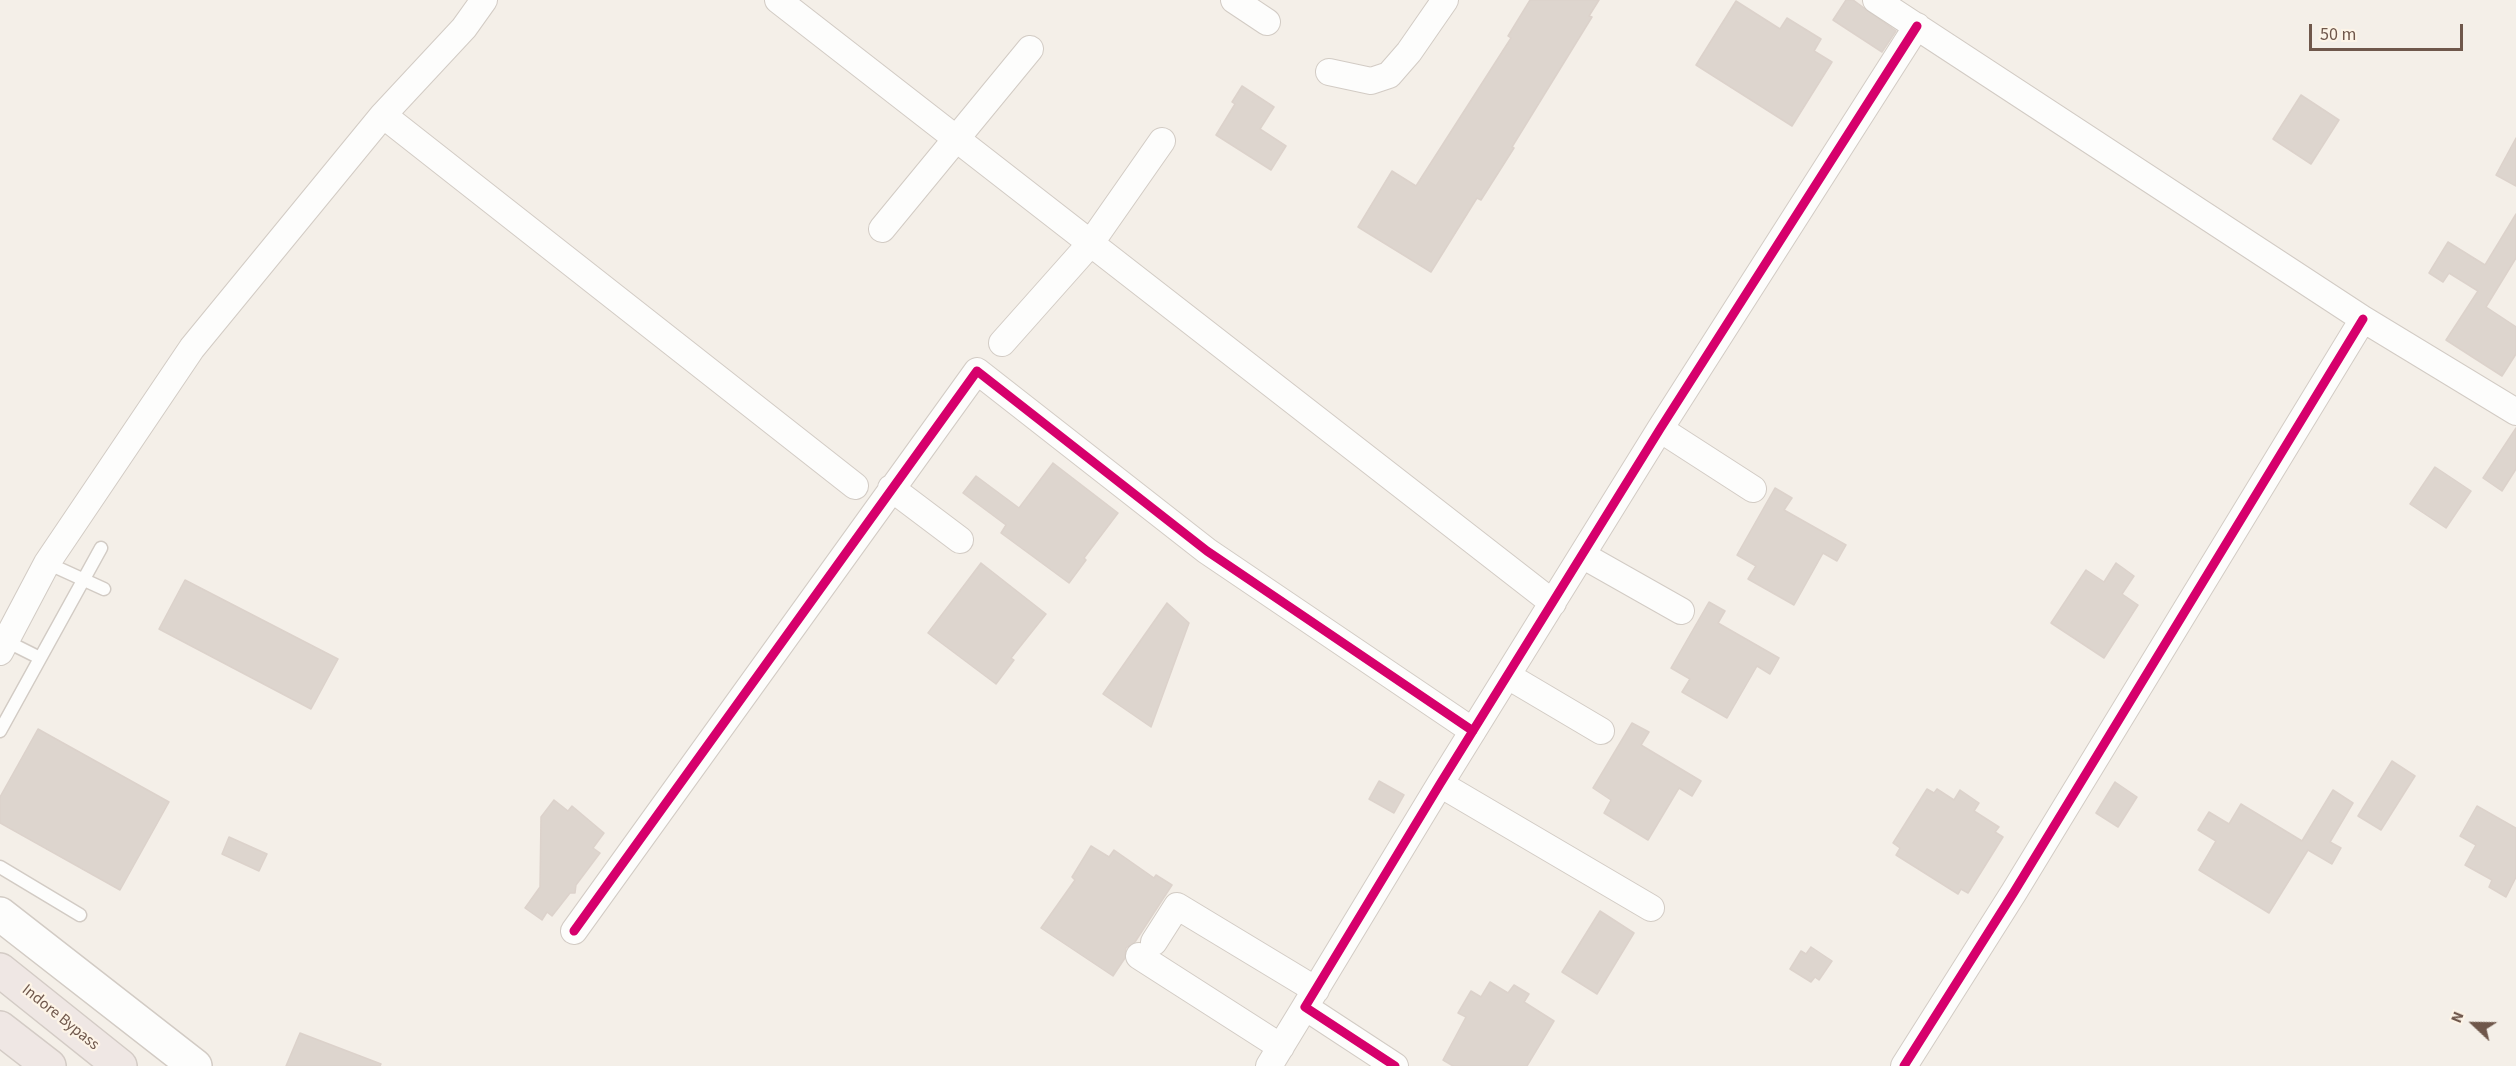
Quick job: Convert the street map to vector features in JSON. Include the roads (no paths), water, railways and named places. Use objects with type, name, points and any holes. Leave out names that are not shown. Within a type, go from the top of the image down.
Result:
[{"type":"highway","name":"Indore Bypass","points":[[0,970],[120,1066]]},
{"type":"highway","points":[[0,1028],[49,1066]]},
{"type":"street","points":[[3,646],[47,563],[192,348],[383,115],[464,28],[484,0]]},
{"type":"street","points":[[778,0],[1553,603]]},
{"type":"street","points":[[1234,0],[1267,22]]},
{"type":"street","points":[[1329,72],[1371,81],[1389,75],[1409,52],[1445,0]]},
{"type":"street","points":[[1876,0],[1907,14],[2363,319],[2516,412]]},
{"type":"street","points":[[1395,1066],[1311,998],[1177,906],[1146,949],[1275,1056],[1311,998],[1440,784],[1660,429],[1907,14]]},
{"type":"street","points":[[882,229],[1029,49]]},
{"type":"street","points":[[383,115],[855,486]]},
{"type":"street","points":[[1002,343],[1090,244],[1162,141]]},
{"type":"street","points":[[1904,1066],[2021,882],[2363,319]]},
{"type":"street","points":[[574,931],[977,370],[1207,550],[1473,731]]},
{"type":"street","points":[[1660,429],[1753,489]]},
{"type":"street","points":[[891,488],[960,540]]},
{"type":"street","points":[[1582,555],[1681,611]]},
{"type":"street","points":[[1509,676],[1601,731]]},
{"type":"street","points":[[1440,784],[1651,908]]},
{"type":"street","points":[[0,914],[195,1066]]},
{"type":"lane","points":[[0,731],[100,548]]},
{"type":"lane","points":[[47,563],[104,589]]},
{"type":"lane","points":[[3,646],[40,658]]},
{"type":"lane","points":[[0,867],[80,915]]}]
